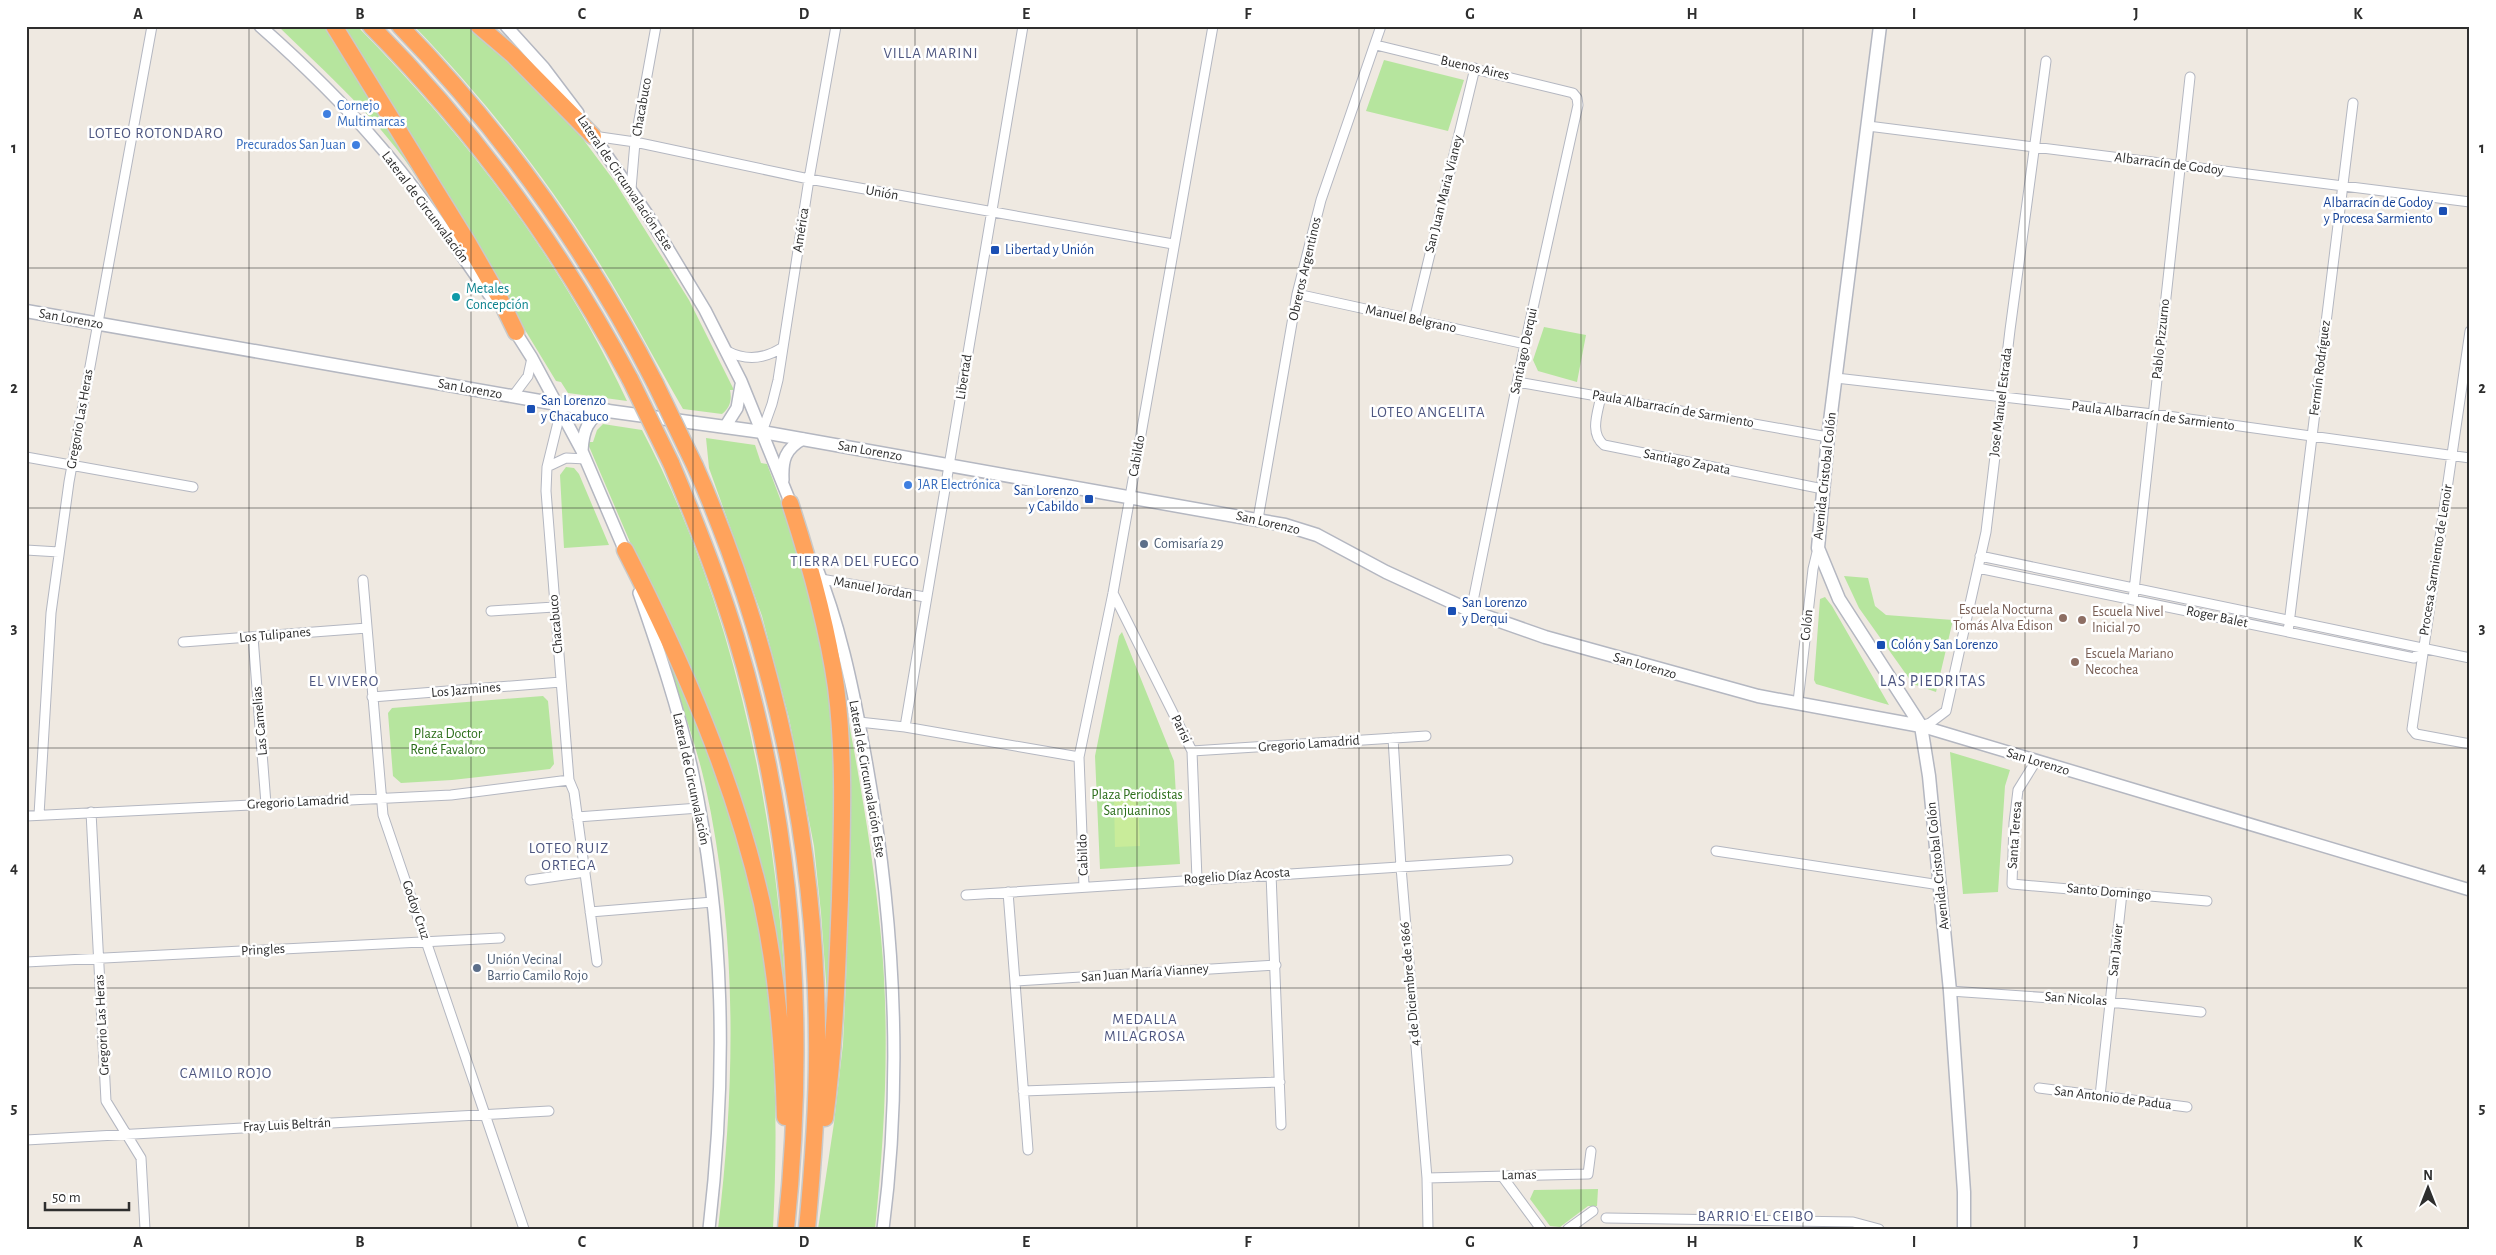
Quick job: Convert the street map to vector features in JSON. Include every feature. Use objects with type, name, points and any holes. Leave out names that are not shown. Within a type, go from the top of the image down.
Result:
[{"type":"highway","points":[[334,26],[468,243],[498,295],[516,332]]},
{"type":"highway","points":[[371,26],[438,97],[507,182],[576,284],[630,379],[671,463],[708,556],[736,637],[764,750],[783,854],[794,958],[796,1115],[785,1229]]},
{"type":"highway","points":[[400,26],[472,106],[538,192],[598,280],[655,382],[695,466],[732,560],[762,657],[788,766],[803,853],[814,944],[817,1036],[814,1151],[807,1229]]},
{"type":"highway","points":[[479,26],[519,61],[593,136]]},
{"type":"highway","points":[[790,503],[812,572],[825,624],[836,685],[842,762],[836,1005],[830,1084],[807,1229]]},
{"type":"highway","points":[[625,550],[658,614],[714,747],[740,824],[762,904],[776,990],[784,1079],[785,1229]]},
{"type":"main road","name":"Avenida Cristobal Colón","points":[[1880,26],[1828,438],[1818,548],[1839,599],[1921,726],[1929,776],[1950,991],[1964,1192],[1964,1229]]},
{"type":"main road","name":"San Lorenzo","points":[[26,311],[513,396],[559,407],[607,410],[762,432],[1258,519],[1317,535],[1386,572],[1471,610],[1545,637],[1679,676],[1758,696],[1921,726]]},
{"type":"street","name":"Gregorio Las Heras","points":[[39,815],[51,613],[59,552],[97,323],[152,26]]},
{"type":"street","name":"Lateral de Circunvalación","points":[[260,26],[319,82],[379,145],[419,196],[516,332],[584,455],[625,550],[672,692],[688,755],[712,902],[719,990],[721,1091],[718,1147],[709,1229]]},
{"type":"street","name":"Lateral de Circunvalación Este","points":[[506,26],[558,84],[631,189],[680,267],[726,351],[740,381],[762,432],[775,469],[783,482],[821,579],[842,647],[859,722],[880,845],[894,1018],[892,1122],[884,1229]]},
{"type":"street","name":"Chacabuco","points":[[631,189],[635,142],[656,26]]},
{"type":"street","name":"América","points":[[762,432],[772,404],[783,347],[809,179],[836,26]]},
{"type":"street","name":"Libertad","points":[[905,728],[950,465],[990,212],[1023,26]]},
{"type":"street","name":"Cabildo","points":[[1084,887],[1079,757],[1113,593],[1173,244],[1213,26]]},
{"type":"street","name":"Obreros Argentinos","points":[[1258,519],[1298,294],[1321,200],[1381,26]]},
{"type":"street","name":"Buenos Aires","points":[[1376,45],[1573,93]]},
{"type":"street","name":"Jose Manuel Estrada","points":[[1921,726],[1930,723],[1946,711],[1986,532],[2046,61]]},
{"type":"street","name":"San Juan Maria Vianey","points":[[1414,320],[1475,68]]},
{"type":"street","name":"Pablo Pizzurno","points":[[2133,600],[2190,77]]},
{"type":"street","name":"Santiago Derqui","points":[[1471,610],[1525,344],[1578,105],[1577,98],[1573,93]]},
{"type":"street","name":"Fermín Rodríguez","points":[[2288,632],[2353,104]]},
{"type":"street","name":"Albarracín de Godoy","points":[[1868,126],[2470,202]]},
{"type":"street","name":"Unión","points":[[593,136],[635,142],[809,179],[1173,244]]},
{"type":"street","name":"Manuel Belgrano","points":[[1298,294],[1525,344]]},
{"type":"street","name":"Procesa Sarmiento de Lenoir","points":[[2470,330],[2412,729],[2416,734],[2470,744]]},
{"type":"street","points":[[726,351],[739,356],[762,357],[783,347]]},
{"type":"street","points":[[513,396],[528,376],[532,358]]},
{"type":"street","name":"Paula Albarracín de Sarmiento","points":[[1836,378],[2153,414],[2470,458]]},
{"type":"street","points":[[725,427],[734,416],[739,403],[740,381]]},
{"type":"street","name":"Paula Albarracín de Sarmiento","points":[[1518,382],[1828,438]]},
{"type":"street","name":"Santiago Zapata","points":[[1601,396],[1595,431],[1597,440],[1604,445],[1823,488]]},
{"type":"street","name":"Chacabuco","points":[[559,407],[547,467],[546,491],[569,780],[574,792],[597,962]]},
{"type":"street","points":[[547,467],[566,458],[584,455],[584,434],[589,422],[596,414],[607,410]]},
{"type":"street","points":[[783,482],[785,455],[792,446],[803,439]]},
{"type":"street","points":[[26,456],[193,487]]},
{"type":"street","name":"Colón","points":[[1798,702],[1813,569],[1818,548]]},
{"type":"street","points":[[26,550],[59,552]]},
{"type":"street","name":"Roger Balet","points":[[1980,556],[2470,658]]},
{"type":"street","name":"Roger Balet","points":[[1978,568],[2414,658],[2423,648]]},
{"type":"street","name":"Manuel Jordan","points":[[821,579],[926,597]]},
{"type":"street","name":"Godoy Cruz","points":[[363,580],[383,815],[524,1229]]},
{"type":"street","name":"Parisi","points":[[1113,593],[1192,751],[1197,879]]},
{"type":"street","points":[[492,610],[554,607]]},
{"type":"street","name":"Los Tulipanes","points":[[183,642],[367,628]]},
{"type":"street","name":"Las Camelias","points":[[253,637],[266,804]]},
{"type":"street","name":"Los Jazmines","points":[[372,697],[561,682]]},
{"type":"street","points":[[859,722],[1079,757]]},
{"type":"street","name":"San Lorenzo","points":[[1921,726],[2036,762],[2470,890]]},
{"type":"street","name":"Gregorio Lamadrid","points":[[1192,751],[1426,736]]},
{"type":"street","name":"4 de Diciembre de 1866","points":[[1392,738],[1427,1178],[1428,1229]]},
{"type":"street","name":"Santa Teresa","points":[[2012,884],[2014,822],[2018,790],[2036,762]]},
{"type":"street","name":"Gregorio Lamadrid","points":[[26,816],[451,794],[569,780]]},
{"type":"street","points":[[577,817],[698,808]]},
{"type":"street","name":"Gregorio Las Heras","points":[[91,812],[106,1101],[141,1158],[145,1229]]},
{"type":"street","points":[[1716,851],[1940,885]]},
{"type":"street","name":"Rogelio Díaz Acosta","points":[[966,895],[1508,860]]},
{"type":"street","points":[[530,880],[585,872]]},
{"type":"street","points":[[1271,874],[1281,1125]]},
{"type":"street","name":"Santo Domingo","points":[[2012,884],[2207,901]]},
{"type":"street","points":[[1008,892],[1028,1150]]},
{"type":"street","name":"San Javier","points":[[2100,1096],[2122,893]]},
{"type":"street","points":[[590,912],[712,902]]},
{"type":"street","name":"Pringles","points":[[26,962],[500,938]]},
{"type":"street","name":"San Juan María Vianney","points":[[1014,981],[1276,965]]},
{"type":"street","name":"San Nicolas","points":[[1950,991],[2110,1002],[2201,1012]]},
{"type":"street","points":[[1023,1091],[1280,1082]]},
{"type":"street","name":"San Antonio de Padua","points":[[2039,1088],[2187,1107]]},
{"type":"street","name":"Fray Luis Beltrán","points":[[26,1140],[549,1111]]},
{"type":"street","name":"Lamas","points":[[1427,1178],[1588,1174],[1591,1151]]},
{"type":"street","points":[[1502,1176],[1541,1229]]},
{"type":"street","points":[[1568,1229],[1593,1212]]},
{"type":"street","points":[[1606,1218],[1853,1222],[1879,1229]]},
{"type":"green space","points":[[278,26],[325,26],[421,177],[418,179],[387,137],[353,99]]},
{"type":"green space","points":[[340,26],[357,26],[436,111],[473,156],[542,250],[573,299],[627,401],[568,393],[561,382],[556,381]]},
{"type":"green space","points":[[414,26],[474,26],[568,119],[615,182],[689,300],[734,390],[730,390],[730,403],[722,414],[683,409],[632,318],[580,232],[536,170],[490,111]]},
{"type":"green space","points":[[1384,60],[1464,80],[1448,131],[1366,111]]},
{"type":"green space","points":[[1544,327],[1586,335],[1577,382],[1538,371],[1533,360]]},
{"type":"green space","points":[[603,424],[642,430],[675,499],[704,571],[728,647],[748,725],[764,804],[776,883],[787,1037],[774,945],[672,640],[588,444],[588,442],[593,442],[597,430]]},
{"type":"green space","points":[[706,438],[755,445],[761,463],[767,464],[796,541],[824,643],[838,777],[828,1009],[814,846],[789,718],[762,616],[709,468]]},
{"type":"green space","points":[[566,467],[574,468],[579,474],[609,545],[564,548],[560,475]]},
{"type":"green space","points":[[1844,576],[1868,578],[1875,606],[1886,615],[1953,620],[1936,692],[1913,684],[1859,608]]},
{"type":"green space","points":[[1825,597],[1889,705],[1816,684],[1814,680],[1820,599]]},
{"type":"green space","points":[[651,606],[716,774],[738,842],[757,920],[770,1008],[773,1052],[776,1140],[773,1229],[718,1229],[724,1174],[730,1062],[728,950],[723,894],[705,784],[693,739]]},
{"type":"green space","name":"Plaza Periodistas Sanjuaninos","points":[[1122,632],[1174,761],[1180,864],[1100,869],[1095,756],[1119,636]]},
{"type":"green space","points":[[840,674],[869,838],[878,904],[884,973],[886,1046],[884,1119],[875,1229],[818,1229],[834,1123],[843,1044],[846,982],[851,774],[848,732]]},
{"type":"green space","name":"Plaza Doctor René Favaloro","points":[[543,696],[548,701],[554,764],[550,769],[452,780],[401,783],[393,776],[388,713],[392,708]]},
{"type":"green space","points":[[1950,752],[2010,770],[2005,786],[1998,892],[1963,894]]},
{"type":"green space","points":[[1114,799],[1138,799],[1140,846],[1115,847]]},
{"type":"green space","points":[[1598,1189],[1597,1206],[1588,1206],[1560,1227],[1550,1226],[1530,1199],[1534,1190]]},
{"type":"place","name":"Cornejo Multimarcas","points":[[327,114]]},
{"type":"place","name":"Precurados San Juan","points":[[356,145]]},
{"type":"place","name":"Albarracín de Godoy y Procesa Sarmiento","points":[[2443,211]]},
{"type":"place","name":"Libertad y Unión","points":[[995,250]]},
{"type":"place","name":"Metales Concepción","points":[[456,297]]},
{"type":"place","name":"San Lorenzo y Chacabuco","points":[[531,409]]},
{"type":"place","name":"JAR Electrónica","points":[[908,485]]},
{"type":"place","name":"San Lorenzo y Cabildo","points":[[1089,499]]},
{"type":"place","name":"Comisaría 29","points":[[1144,544]]},
{"type":"place","name":"San Lorenzo y Derqui","points":[[1452,611]]},
{"type":"place","name":"Escuela Nocturna Tomás Alva Edison","points":[[2063,618]]},
{"type":"place","name":"Escuela Nivel Inicial 70","points":[[2082,620]]},
{"type":"place","name":"Colón y San Lorenzo","points":[[1881,645]]},
{"type":"place","name":"Escuela Mariano Necochea","points":[[2075,662]]},
{"type":"place","name":"Unión Vecinal Barrio Camilo Rojo","points":[[477,968]]},
{"type":"district","name":"VILLA MARINI","points":[[931,53]]},
{"type":"district","name":"LOTEO ROTONDARO","points":[[156,133]]},
{"type":"district","name":"LOTEO ANGELITA","points":[[1428,412]]},
{"type":"district","name":"TIERRA DEL FUEGO","points":[[855,561]]},
{"type":"district","name":"EL VIVERO","points":[[344,681]]},
{"type":"district","name":"LAS PIEDRITAS","points":[[1933,681]]},
{"type":"district","name":"LOTEO RUIZ ORTEGA","points":[[569,856]]},
{"type":"district","name":"MEDALLA MILAGROSA","points":[[1145,1028]]},
{"type":"district","name":"CAMILO ROJO","points":[[226,1073]]},
{"type":"district","name":"BARRIO EL CEIBO","points":[[1756,1216]]}]
